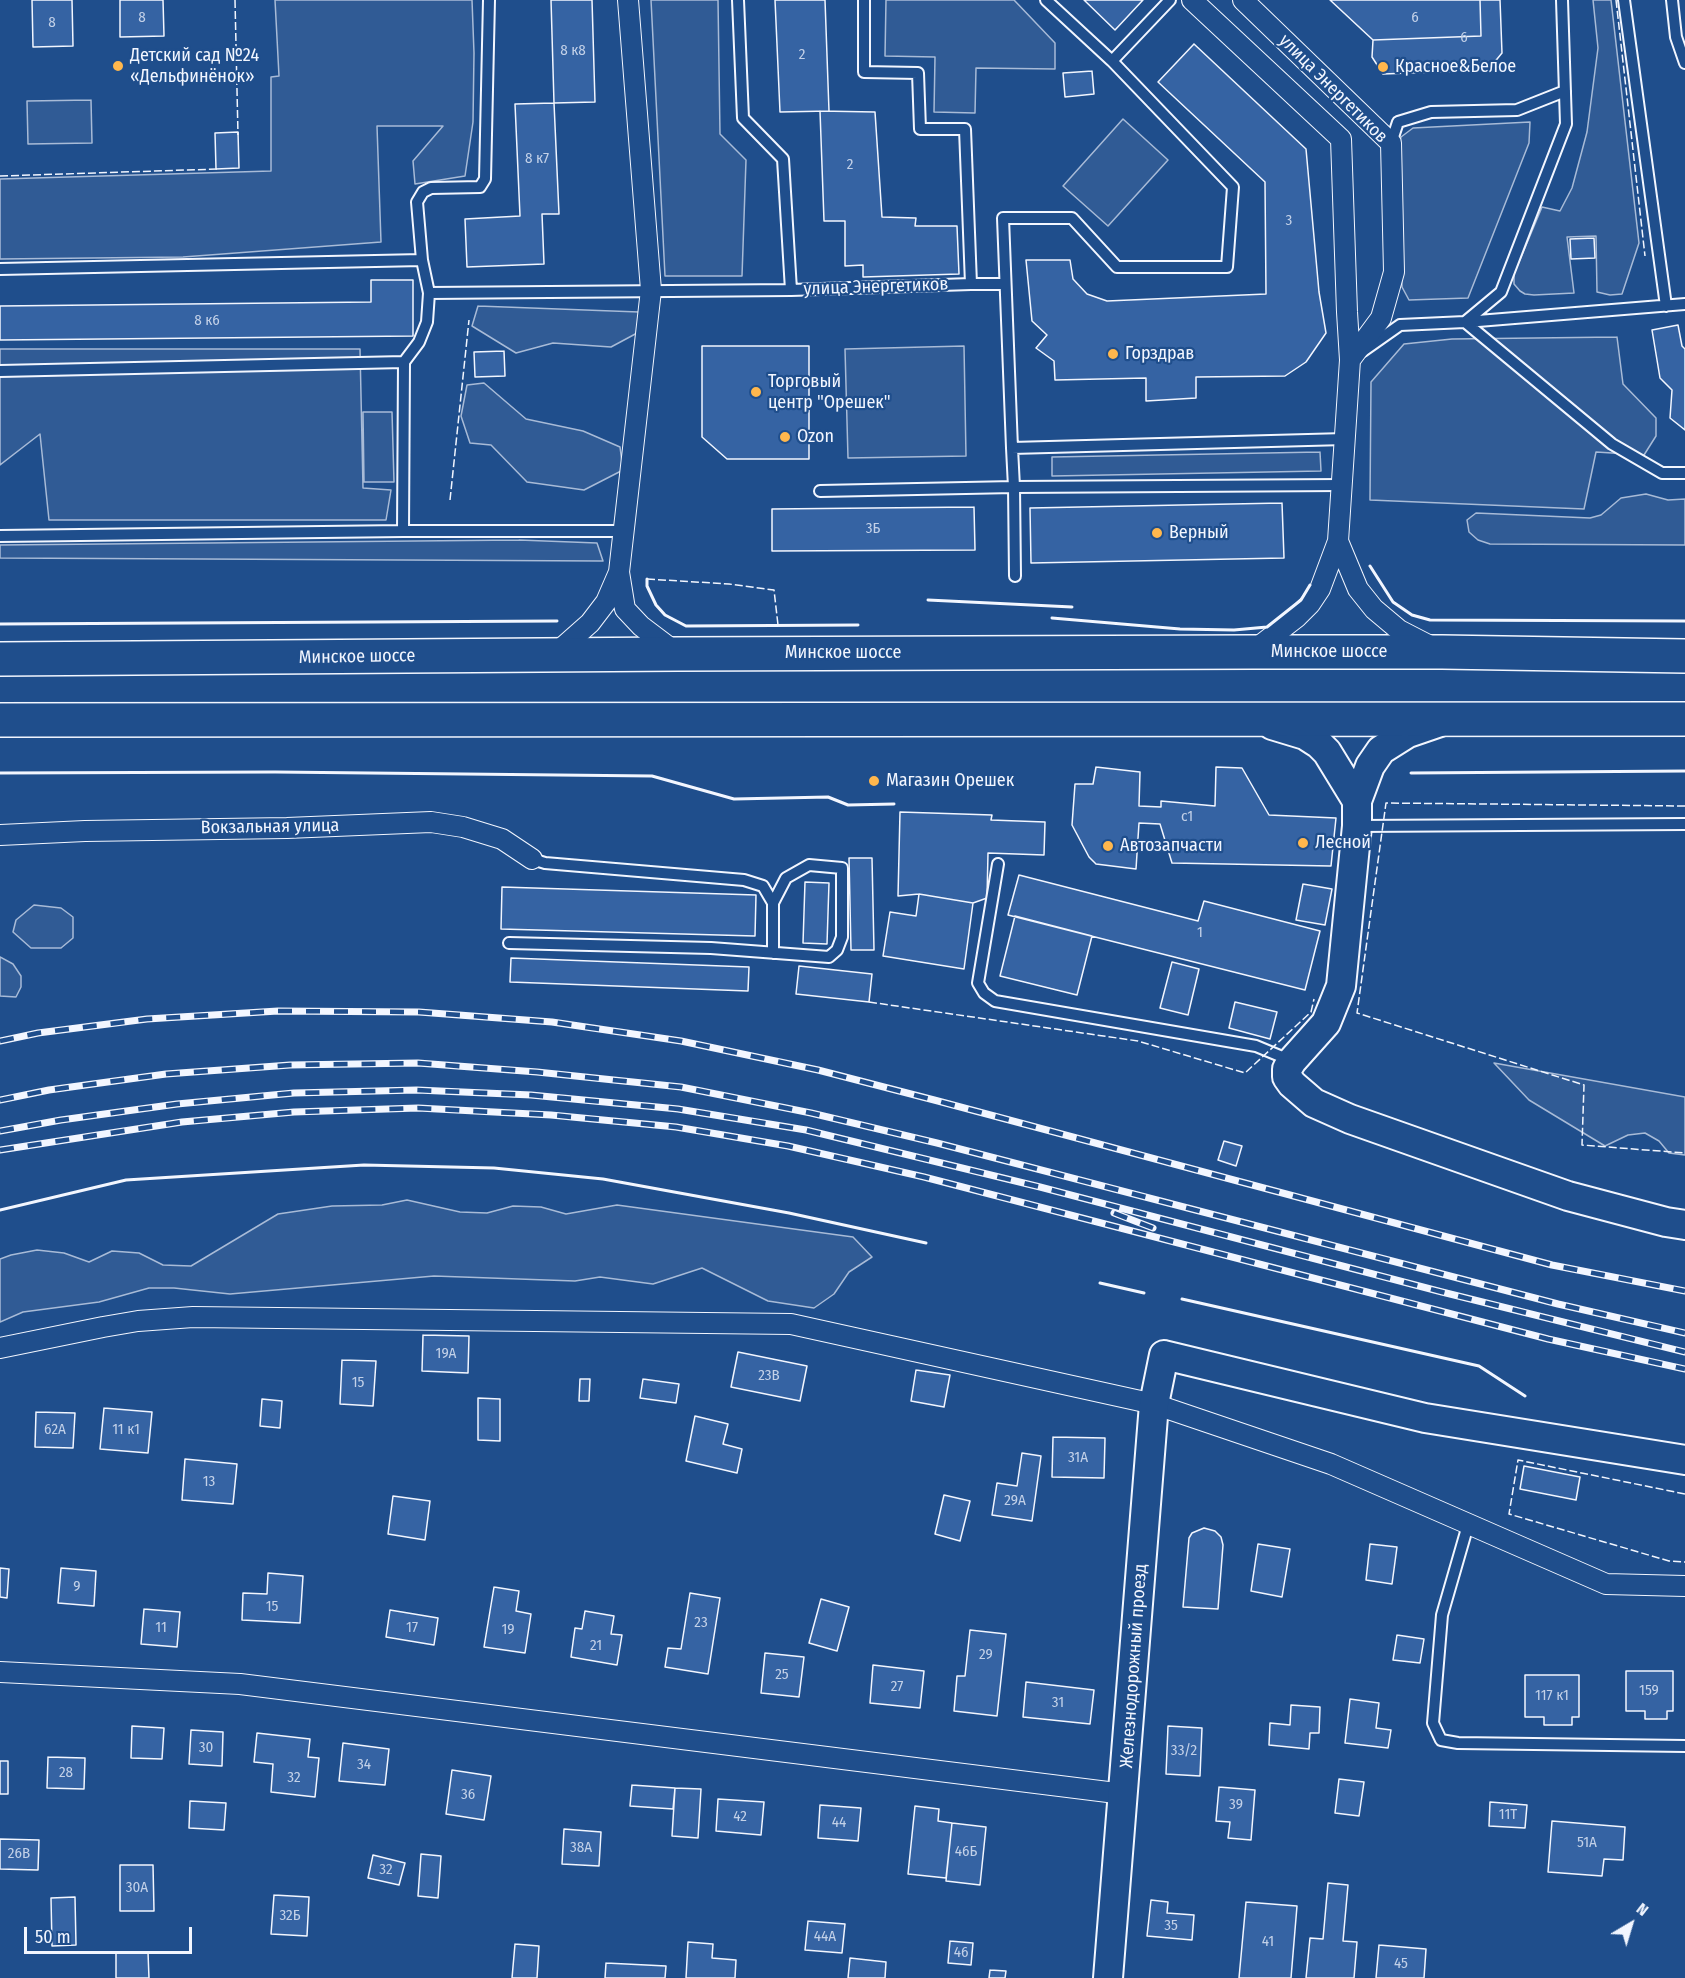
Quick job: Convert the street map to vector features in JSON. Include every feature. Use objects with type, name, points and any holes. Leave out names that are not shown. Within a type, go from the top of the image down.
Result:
[{"type":"highway","name":"Минское шоссе","points":[[0,659],[555,654],[1252,652],[1685,656]]},
{"type":"highway","points":[[0,720],[1685,719]]},
{"type":"street","points":[[628,0],[651,290],[620,572],[625,609],[641,626],[678,654]]},
{"type":"street","points":[[1192,0],[1341,139],[1350,360],[1338,541],[1320,589],[1310,604],[1297,618],[1252,652]]},
{"type":"street","name":"улица Энергетиков","points":[[1243,0],[1390,143],[1394,272],[1381,318],[1350,360]]},
{"type":"street","points":[[1338,541],[1358,589],[1374,609],[1399,630],[1442,652]]},
{"type":"street","points":[[555,654],[590,623],[606,602],[620,572]]},
{"type":"street","points":[[1450,718],[1408,733],[1381,750],[1370,766],[1357,813],[1341,986],[1326,1023],[1292,1061],[1287,1069],[1287,1077],[1314,1103],[1350,1119],[1568,1196],[1685,1225]]},
{"type":"street","points":[[1249,720],[1298,732],[1319,744],[1327,752],[1357,813]]},
{"type":"street","name":"Вокзальная улица","points":[[0,835],[432,822],[463,827],[502,839],[532,859]]},
{"type":"street","points":[[0,1348],[103,1327],[193,1317],[791,1324],[1154,1404],[1331,1464],[1606,1584],[1685,1586]]},
{"type":"street","name":"Железнодорожный проезд","points":[[1108,1978],[1154,1404],[1164,1355],[1425,1418],[1685,1460]]},
{"type":"street","points":[[0,1672],[240,1684],[1124,1794]]},
{"type":"lane","points":[[403,531],[404,362],[419,342],[427,322],[429,293],[422,260],[417,202],[423,192],[431,188],[480,187],[485,179],[489,0]]},
{"type":"lane","points":[[738,0],[743,118],[783,159],[791,290]]},
{"type":"lane","name":"улица Энергетиков","points":[[429,293],[791,290],[971,284],[965,129],[920,129],[918,73],[864,72],[864,0]]},
{"type":"lane","points":[[1015,576],[1014,487],[1003,218],[1072,218],[1117,267],[1227,267],[1233,187],[1112,61],[1046,0]]},
{"type":"lane","points":[[1112,61],[1170,0]]},
{"type":"lane","points":[[1466,322],[1501,292],[1566,124],[1562,0]]},
{"type":"lane","points":[[1624,0],[1665,306]]},
{"type":"lane","points":[[1672,0],[1677,37],[1685,63]]},
{"type":"lane","points":[[1390,143],[1398,122],[1431,112],[1517,110],[1566,91]]},
{"type":"lane","points":[[0,270],[422,260]]},
{"type":"lane","points":[[971,284],[1005,284]]},
{"type":"lane","points":[[1350,360],[1400,325],[1466,322],[1685,304]]},
{"type":"lane","points":[[1466,322],[1612,444],[1662,473],[1685,473]]},
{"type":"lane","points":[[0,371],[404,362]]},
{"type":"lane","points":[[1012,448],[1345,439]]},
{"type":"lane","points":[[820,491],[1342,485]]},
{"type":"lane","points":[[0,536],[624,531]]},
{"type":"lane","points":[[1357,813],[1685,824]]},
{"type":"lane","points":[[532,859],[545,864],[744,880],[763,886],[773,903]]},
{"type":"lane","points":[[998,864],[978,983],[984,993],[995,1001],[1256,1046],[1292,1061]]},
{"type":"lane","points":[[509,943],[711,948],[773,953],[829,957],[837,951],[842,937],[842,868],[809,865],[786,879],[773,903],[773,953]]},
{"type":"lane","points":[[1468,1525],[1442,1615],[1434,1722],[1441,1740],[1458,1743],[1685,1746]]},
{"type":"shaded area","points":[[275,0],[472,0],[473,122],[465,176],[415,184],[413,161],[443,126],[377,126],[381,242],[183,257],[0,259],[0,179],[271,171],[271,77],[279,76]]},
{"type":"shaded area","points":[[651,0],[718,0],[720,134],[746,160],[742,276],[665,276]]},
{"type":"shaded area","points":[[886,0],[1014,0],[1055,43],[1055,69],[976,68],[975,113],[934,112],[935,57],[885,56]]},
{"type":"shaded area","points":[[1593,0],[1611,0],[1639,243],[1622,294],[1610,295],[1597,292],[1596,236],[1567,237],[1574,293],[1525,294],[1514,284],[1514,274],[1542,207],[1560,211],[1572,188],[1587,132],[1598,48]]},
{"type":"shaded area","points":[[91,100],[92,143],[28,144],[27,101]]},
{"type":"shaded area","points":[[1123,119],[1168,160],[1108,226],[1063,186]]},
{"type":"shaded area","points":[[1530,122],[1529,143],[1468,298],[1409,300],[1402,287],[1397,153],[1401,137],[1413,128]]},
{"type":"shaded area","points":[[478,306],[639,312],[639,332],[611,347],[553,343],[516,353],[472,326]]},
{"type":"shaded area","points":[[1617,337],[1623,384],[1656,418],[1656,436],[1644,455],[1596,452],[1584,509],[1370,500],[1371,382],[1404,344],[1452,339]]},
{"type":"shaded area","points":[[964,346],[966,456],[848,458],[845,349]]},
{"type":"shaded area","points":[[0,349],[360,349],[363,488],[391,490],[386,520],[49,520],[40,434],[0,465]]},
{"type":"shaded area","points":[[484,383],[526,419],[583,431],[620,447],[623,470],[584,490],[527,482],[491,445],[470,443],[461,416],[467,385]]},
{"type":"shaded area","points":[[363,412],[392,412],[394,482],[364,482]]},
{"type":"shaded area","points":[[1320,452],[1321,471],[1052,476],[1052,457]]},
{"type":"shaded area","points":[[1646,494],[1668,500],[1685,499],[1685,545],[1490,544],[1478,540],[1469,532],[1467,520],[1476,513],[1590,518],[1601,515],[1621,498]]},
{"type":"shaded area","points":[[519,540],[597,543],[603,561],[0,558],[0,545]]},
{"type":"shaded area","points":[[34,905],[61,908],[73,917],[73,938],[61,948],[31,948],[13,932],[16,920]]},
{"type":"shaded area","points":[[0,957],[13,964],[21,976],[21,987],[16,997],[0,996]]},
{"type":"shaded area","points":[[1494,1063],[1685,1097],[1685,1155],[1669,1153],[1659,1141],[1645,1133],[1628,1135],[1605,1146],[1529,1100]]},
{"type":"shaded area","points":[[407,1200],[460,1212],[487,1213],[513,1206],[541,1207],[566,1214],[617,1205],[853,1237],[872,1257],[849,1272],[834,1294],[814,1308],[768,1301],[702,1268],[653,1284],[600,1277],[575,1281],[434,1276],[230,1294],[174,1288],[149,1288],[99,1302],[23,1312],[0,1322],[0,1259],[11,1255],[37,1250],[64,1253],[89,1262],[112,1251],[139,1253],[163,1265],[191,1266],[278,1214],[332,1206],[382,1205]]},
{"type":"building","points":[[32,0],[72,0],[73,46],[33,47]]},
{"type":"building","points":[[120,0],[163,0],[164,36],[120,37]]},
{"type":"building","points":[[551,0],[592,0],[595,102],[554,103]]},
{"type":"building","points":[[775,0],[825,0],[829,111],[780,112]]},
{"type":"building","points":[[1084,0],[1143,0],[1115,30]]},
{"type":"building","points":[[1330,0],[1480,0],[1481,36],[1373,40]]},
{"type":"building","points":[[1480,0],[1500,0],[1502,53],[1488,70],[1383,74],[1372,57],[1373,40],[1481,36]]},
{"type":"building","points":[[1194,44],[1306,149],[1319,292],[1326,333],[1306,362],[1285,376],[1196,377],[1196,398],[1146,401],[1146,378],[1055,380],[1054,361],[1036,348],[1047,335],[1032,321],[1026,260],[1070,260],[1073,279],[1087,294],[1107,301],[1266,294],[1265,182],[1158,82]]},
{"type":"building","points":[[1092,71],[1094,94],[1065,97],[1063,73]]},
{"type":"building","points":[[554,103],[559,214],[542,214],[544,264],[467,267],[465,219],[520,216],[515,104]]},
{"type":"building","points":[[820,111],[875,112],[882,217],[916,218],[915,226],[957,226],[959,274],[863,277],[863,265],[845,266],[845,221],[824,221]]},
{"type":"building","points":[[238,132],[239,168],[216,169],[215,133]]},
{"type":"building","points":[[1594,238],[1595,258],[1571,259],[1570,239]]},
{"type":"building","points":[[371,280],[413,280],[413,336],[0,340],[0,306],[371,302]]},
{"type":"building","points":[[1678,325],[1682,346],[1685,349],[1685,430],[1670,418],[1672,390],[1660,378],[1652,330]]},
{"type":"building","name":"Торговый центр \"Орешек\"","points":[[702,346],[809,346],[809,459],[727,459],[702,437]]},
{"type":"building","points":[[504,351],[505,376],[475,377],[474,352]]},
{"type":"building","name":"Верный","points":[[1282,503],[1284,558],[1031,563],[1030,508]]},
{"type":"building","points":[[974,507],[975,550],[772,551],[772,509]]},
{"type":"building","points":[[1096,767],[1140,772],[1139,806],[1161,807],[1161,801],[1215,806],[1216,767],[1242,768],[1269,815],[1336,818],[1331,866],[1172,863],[1160,824],[1139,823],[1136,869],[1096,864],[1089,857],[1072,825],[1075,784],[1093,784]]},
{"type":"building","points":[[900,812],[992,815],[991,820],[1045,822],[1044,855],[988,853],[987,898],[973,903],[919,894],[898,896]]},
{"type":"building","points":[[849,858],[872,858],[874,950],[851,950]]},
{"type":"building","points":[[1019,875],[1198,921],[1204,901],[1320,931],[1305,990],[1008,915]]},
{"type":"building","points":[[805,882],[829,883],[827,944],[803,943]]},
{"type":"building","points":[[1303,884],[1332,889],[1325,925],[1296,920]]},
{"type":"building","points":[[502,887],[756,895],[755,936],[501,929]]},
{"type":"building","points":[[919,894],[973,903],[964,969],[883,956],[890,912],[916,916]]},
{"type":"building","points":[[1015,916],[1092,936],[1077,995],[1000,976]]},
{"type":"building","points":[[511,958],[749,967],[748,991],[510,982]]},
{"type":"building","points":[[1172,962],[1199,969],[1188,1015],[1160,1008]]},
{"type":"building","points":[[799,966],[872,974],[869,1002],[796,994]]},
{"type":"building","points":[[1235,1002],[1277,1012],[1270,1039],[1229,1028]]},
{"type":"building","points":[[1224,1141],[1242,1146],[1236,1166],[1218,1160]]},
{"type":"building","points":[[423,1335],[469,1336],[468,1373],[422,1371]]},
{"type":"building","points":[[738,1352],[807,1366],[800,1401],[731,1387]]},
{"type":"building","points":[[342,1360],[376,1361],[373,1406],[340,1404]]},
{"type":"building","points":[[916,1370],[950,1375],[944,1407],[911,1401]]},
{"type":"building","points":[[580,1379],[590,1379],[589,1401],[579,1401]]},
{"type":"building","points":[[643,1379],[679,1384],[676,1403],[640,1398]]},
{"type":"building","points":[[478,1398],[500,1399],[500,1441],[478,1440]]},
{"type":"building","points":[[262,1399],[282,1401],[280,1428],[260,1426]]},
{"type":"building","points":[[104,1408],[152,1412],[148,1453],[100,1449]]},
{"type":"building","points":[[36,1412],[75,1413],[73,1448],[35,1447]]},
{"type":"building","points":[[695,1416],[728,1424],[723,1444],[742,1449],[737,1473],[686,1461]]},
{"type":"building","points":[[1053,1437],[1105,1438],[1104,1478],[1052,1477]]},
{"type":"building","points":[[1022,1453],[1041,1456],[1032,1521],[992,1515],[997,1483],[1017,1486]]},
{"type":"building","points":[[185,1459],[237,1464],[233,1504],[182,1500]]},
{"type":"building","points":[[1524,1466],[1580,1477],[1576,1500],[1520,1489]]},
{"type":"building","points":[[944,1495],[970,1501],[960,1541],[935,1534]]},
{"type":"building","points":[[393,1496],[430,1501],[425,1540],[388,1534]]},
{"type":"building","points":[[1204,1528],[1215,1531],[1221,1537],[1223,1545],[1218,1609],[1183,1607],[1189,1538],[1192,1533]]},
{"type":"building","points":[[1258,1544],[1290,1549],[1282,1597],[1251,1591]]},
{"type":"building","points":[[1370,1544],[1397,1547],[1392,1584],[1366,1580]]},
{"type":"building","points":[[0,1568],[9,1569],[7,1598],[0,1597]]},
{"type":"building","points":[[61,1568],[96,1571],[94,1606],[58,1603]]},
{"type":"building","points":[[268,1573],[303,1576],[300,1623],[242,1620],[243,1593],[267,1594]]},
{"type":"building","points":[[494,1587],[519,1591],[516,1611],[531,1614],[525,1653],[484,1647]]},
{"type":"building","points":[[690,1593],[720,1598],[708,1674],[665,1667],[668,1648],[681,1649]]},
{"type":"building","points":[[821,1599],[849,1607],[837,1651],[809,1643]]},
{"type":"building","points":[[144,1609],[180,1612],[177,1647],[141,1644]]},
{"type":"building","points":[[390,1610],[438,1618],[434,1645],[386,1637]]},
{"type":"building","points":[[585,1611],[614,1616],[611,1634],[622,1635],[617,1665],[571,1657],[575,1628],[582,1629]]},
{"type":"building","points":[[970,1630],[1006,1634],[997,1716],[954,1711],[957,1676],[965,1676]]},
{"type":"building","points":[[1397,1635],[1424,1639],[1420,1663],[1393,1660]]},
{"type":"building","points":[[765,1653],[804,1657],[799,1697],[761,1693]]},
{"type":"building","points":[[873,1665],[924,1671],[920,1708],[870,1703]]},
{"type":"building","points":[[1626,1671],[1673,1671],[1673,1711],[1667,1711],[1667,1719],[1645,1719],[1645,1711],[1626,1711]]},
{"type":"building","points":[[1525,1675],[1579,1675],[1579,1717],[1572,1717],[1572,1725],[1544,1725],[1544,1717],[1525,1717]]},
{"type":"building","points":[[1026,1682],[1094,1690],[1090,1724],[1023,1717]]},
{"type":"building","points":[[1350,1699],[1379,1703],[1376,1728],[1391,1730],[1388,1748],[1345,1743]]},
{"type":"building","points":[[1291,1705],[1320,1707],[1319,1733],[1310,1733],[1309,1749],[1269,1745],[1270,1723],[1290,1725]]},
{"type":"building","points":[[132,1726],[164,1728],[162,1759],[131,1758]]},
{"type":"building","points":[[1168,1726],[1202,1728],[1200,1776],[1166,1774]]},
{"type":"building","points":[[191,1730],[223,1732],[222,1766],[189,1764]]},
{"type":"building","points":[[257,1733],[310,1739],[308,1757],[319,1758],[315,1797],[271,1792],[273,1764],[254,1762]]},
{"type":"building","points":[[343,1743],[389,1749],[385,1785],[339,1781]]},
{"type":"building","points":[[48,1757],[85,1758],[84,1789],[47,1788]]},
{"type":"building","points":[[0,1761],[8,1761],[8,1794],[0,1794]]},
{"type":"building","points":[[452,1770],[491,1776],[484,1820],[446,1814]]},
{"type":"building","points":[[1339,1779],[1364,1782],[1359,1816],[1335,1813]]},
{"type":"building","points":[[632,1785],[675,1788],[673,1809],[630,1806]]},
{"type":"building","points":[[1219,1787],[1255,1790],[1251,1840],[1228,1838],[1230,1822],[1216,1821]]},
{"type":"building","points":[[675,1788],[701,1789],[698,1838],[672,1836]]},
{"type":"building","points":[[718,1799],[764,1802],[761,1835],[716,1831]]},
{"type":"building","points":[[190,1801],[226,1803],[224,1830],[189,1828]]},
{"type":"building","points":[[1490,1802],[1527,1805],[1525,1828],[1489,1826]]},
{"type":"building","points":[[820,1805],[861,1808],[858,1841],[818,1838]]},
{"type":"building","points":[[915,1806],[939,1809],[938,1821],[952,1823],[946,1878],[908,1874]]},
{"type":"building","points":[[1552,1821],[1625,1827],[1623,1860],[1604,1859],[1602,1876],[1548,1872]]},
{"type":"building","points":[[952,1823],[986,1827],[980,1885],[946,1881]]},
{"type":"building","points":[[564,1829],[601,1832],[599,1866],[562,1864]]},
{"type":"building","points":[[0,1839],[39,1840],[38,1870],[0,1869]]},
{"type":"building","points":[[421,1854],[441,1856],[438,1898],[418,1896]]},
{"type":"building","points":[[373,1855],[405,1863],[399,1885],[368,1878]]},
{"type":"building","points":[[120,1865],[153,1865],[154,1911],[120,1911]]},
{"type":"building","points":[[1328,1883],[1348,1885],[1343,1941],[1357,1942],[1354,1978],[1306,1978],[1310,1938],[1323,1939]]},
{"type":"building","points":[[274,1895],[309,1897],[307,1936],[271,1934]]},
{"type":"building","points":[[75,1897],[76,1945],[52,1946],[51,1898]]},
{"type":"building","points":[[1151,1900],[1168,1902],[1167,1913],[1194,1915],[1192,1940],[1147,1936]]},
{"type":"building","points":[[1246,1902],[1297,1906],[1291,1978],[1239,1978]]},
{"type":"building","points":[[808,1921],[845,1924],[842,1953],[805,1950]]},
{"type":"building","points":[[950,1941],[973,1943],[971,1965],[948,1963]]},
{"type":"building","points":[[688,1942],[713,1944],[712,1958],[736,1960],[735,1978],[686,1978]]},
{"type":"building","points":[[515,1944],[539,1946],[537,1978],[512,1978]]},
{"type":"building","points":[[1379,1945],[1426,1949],[1424,1978],[1376,1978]]},
{"type":"building","points":[[116,1952],[148,1952],[149,1978],[116,1978]]},
{"type":"building","points":[[850,1958],[886,1962],[885,1978],[848,1978]]},
{"type":"building","points":[[606,1963],[666,1966],[665,1978],[605,1978]]},
{"type":"building","points":[[990,1970],[1006,1971],[1005,1978],[989,1978]]},
{"type":"railway","points":[[0,1041],[38,1033],[147,1019],[278,1011],[419,1012],[552,1022],[681,1041],[818,1070],[1552,1265],[1685,1291]]},
{"type":"railway","points":[[0,1100],[49,1090],[166,1074],[290,1065],[418,1063],[537,1072],[681,1087],[811,1113],[937,1143],[1558,1304],[1685,1333]]},
{"type":"railway","points":[[0,1131],[177,1104],[294,1093],[417,1090],[531,1095],[678,1109],[806,1130],[1040,1187],[1442,1292],[1685,1352]]},
{"type":"railway","points":[[0,1150],[182,1122],[294,1112],[418,1108],[551,1115],[676,1127],[788,1146],[924,1177],[1548,1339],[1685,1369]]},
{"type":"railway","points":[[1114,1213],[1153,1228]]},
{"type":"fence","points":[[235,0],[238,135]]},
{"type":"fence","points":[[1616,0],[1645,256]]},
{"type":"fence","points":[[0,176],[218,169]]},
{"type":"fence","points":[[450,500],[469,320]]},
{"type":"fence","points":[[647,579],[729,584],[774,590],[778,625]]},
{"type":"fence","points":[[1685,806],[1386,803],[1357,1013],[1584,1085],[1582,1145],[1685,1153]]},
{"type":"fence","points":[[869,1002],[1138,1041],[1245,1073],[1311,1012],[1314,999]]},
{"type":"fence","points":[[1685,1494],[1518,1460],[1509,1514],[1669,1561],[1685,1562]]},
{"type":"wall","points":[[1370,566],[1393,602],[1412,615],[1430,620],[1685,621]]},
{"type":"wall","points":[[647,579],[647,586],[656,605],[665,615],[686,626],[858,625]]},
{"type":"wall","points":[[1052,618],[1180,629],[1234,630],[1267,627],[1301,600],[1310,585]]},
{"type":"wall","points":[[928,600],[1072,607]]},
{"type":"wall","points":[[0,624],[557,621]]},
{"type":"wall","points":[[1411,773],[1685,771]]},
{"type":"wall","points":[[0,773],[275,772],[652,776],[734,799],[828,797],[848,805],[894,804]]},
{"type":"wall","points":[[0,1210],[126,1180],[364,1165],[494,1168],[603,1179],[789,1213],[926,1243]]},
{"type":"wall","points":[[1100,1283],[1144,1293]]},
{"type":"wall","points":[[1182,1299],[1479,1366],[1525,1396]]},
{"type":"place","name":"Детский сад №24 «Дельфинёнок»","points":[[118,66]]},
{"type":"place","name":"Красное&Белое","points":[[1383,67]]},
{"type":"place","name":"Горздрав","points":[[1113,354]]},
{"type":"place","name":"Торговый центр \"Орешек\"","points":[[756,392]]},
{"type":"place","name":"Ozon","points":[[785,437]]},
{"type":"place","name":"Верный","points":[[1157,533]]},
{"type":"place","name":"Магазин Орешек","points":[[874,781]]},
{"type":"place","name":"Лесной","points":[[1303,843]]},
{"type":"place","name":"Автозапчасти","points":[[1108,846]]}]
